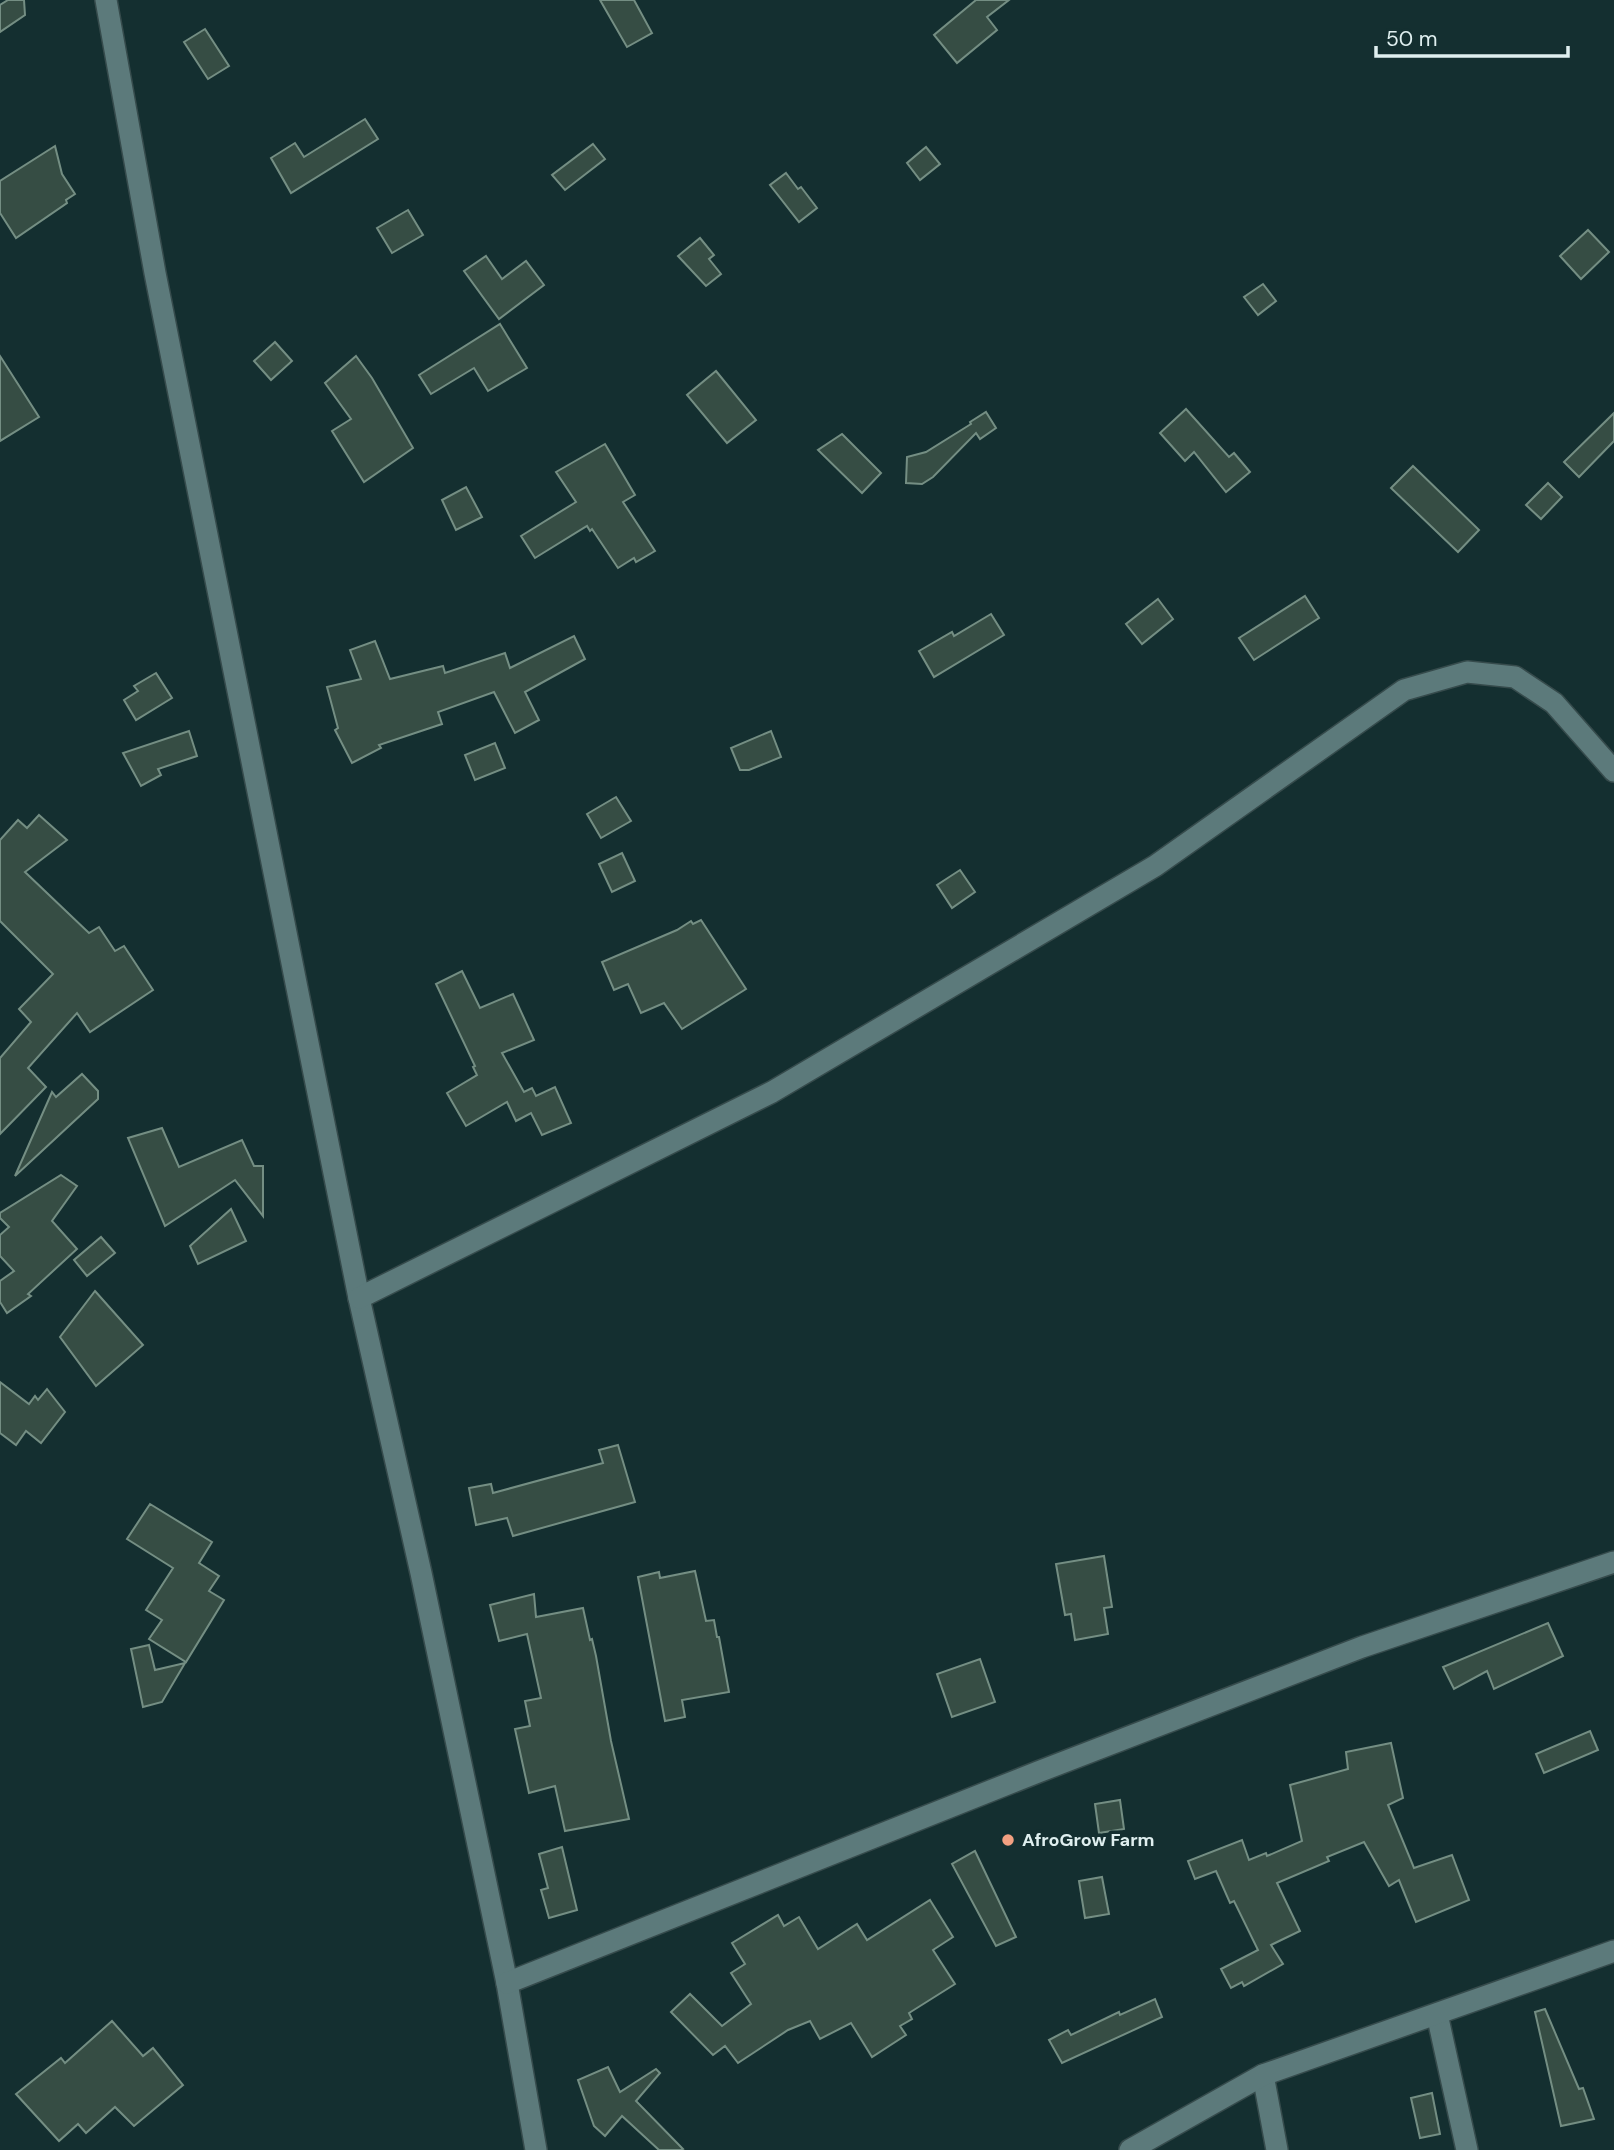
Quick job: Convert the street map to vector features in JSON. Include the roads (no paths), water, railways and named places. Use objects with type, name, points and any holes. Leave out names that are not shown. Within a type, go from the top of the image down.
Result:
[{"type":"street","points":[[106,0],[155,273],[359,1298],[421,1573],[507,1983],[536,2150]]},
{"type":"street","points":[[359,1298],[772,1092],[1155,866],[1404,690],[1467,671],[1514,677],[1554,703],[1614,771]]},
{"type":"street","points":[[507,1983],[1025,1777],[1363,1647],[1614,1562]]},
{"type":"street","points":[[1130,2150],[1263,2074],[1614,1951]]},
{"type":"street","points":[[1437,2014],[1467,2150]]},
{"type":"street","points":[[1263,2074],[1277,2150]]},
{"type":"place","name":"AfroGrow Farm","points":[[1008,1840]]}]
